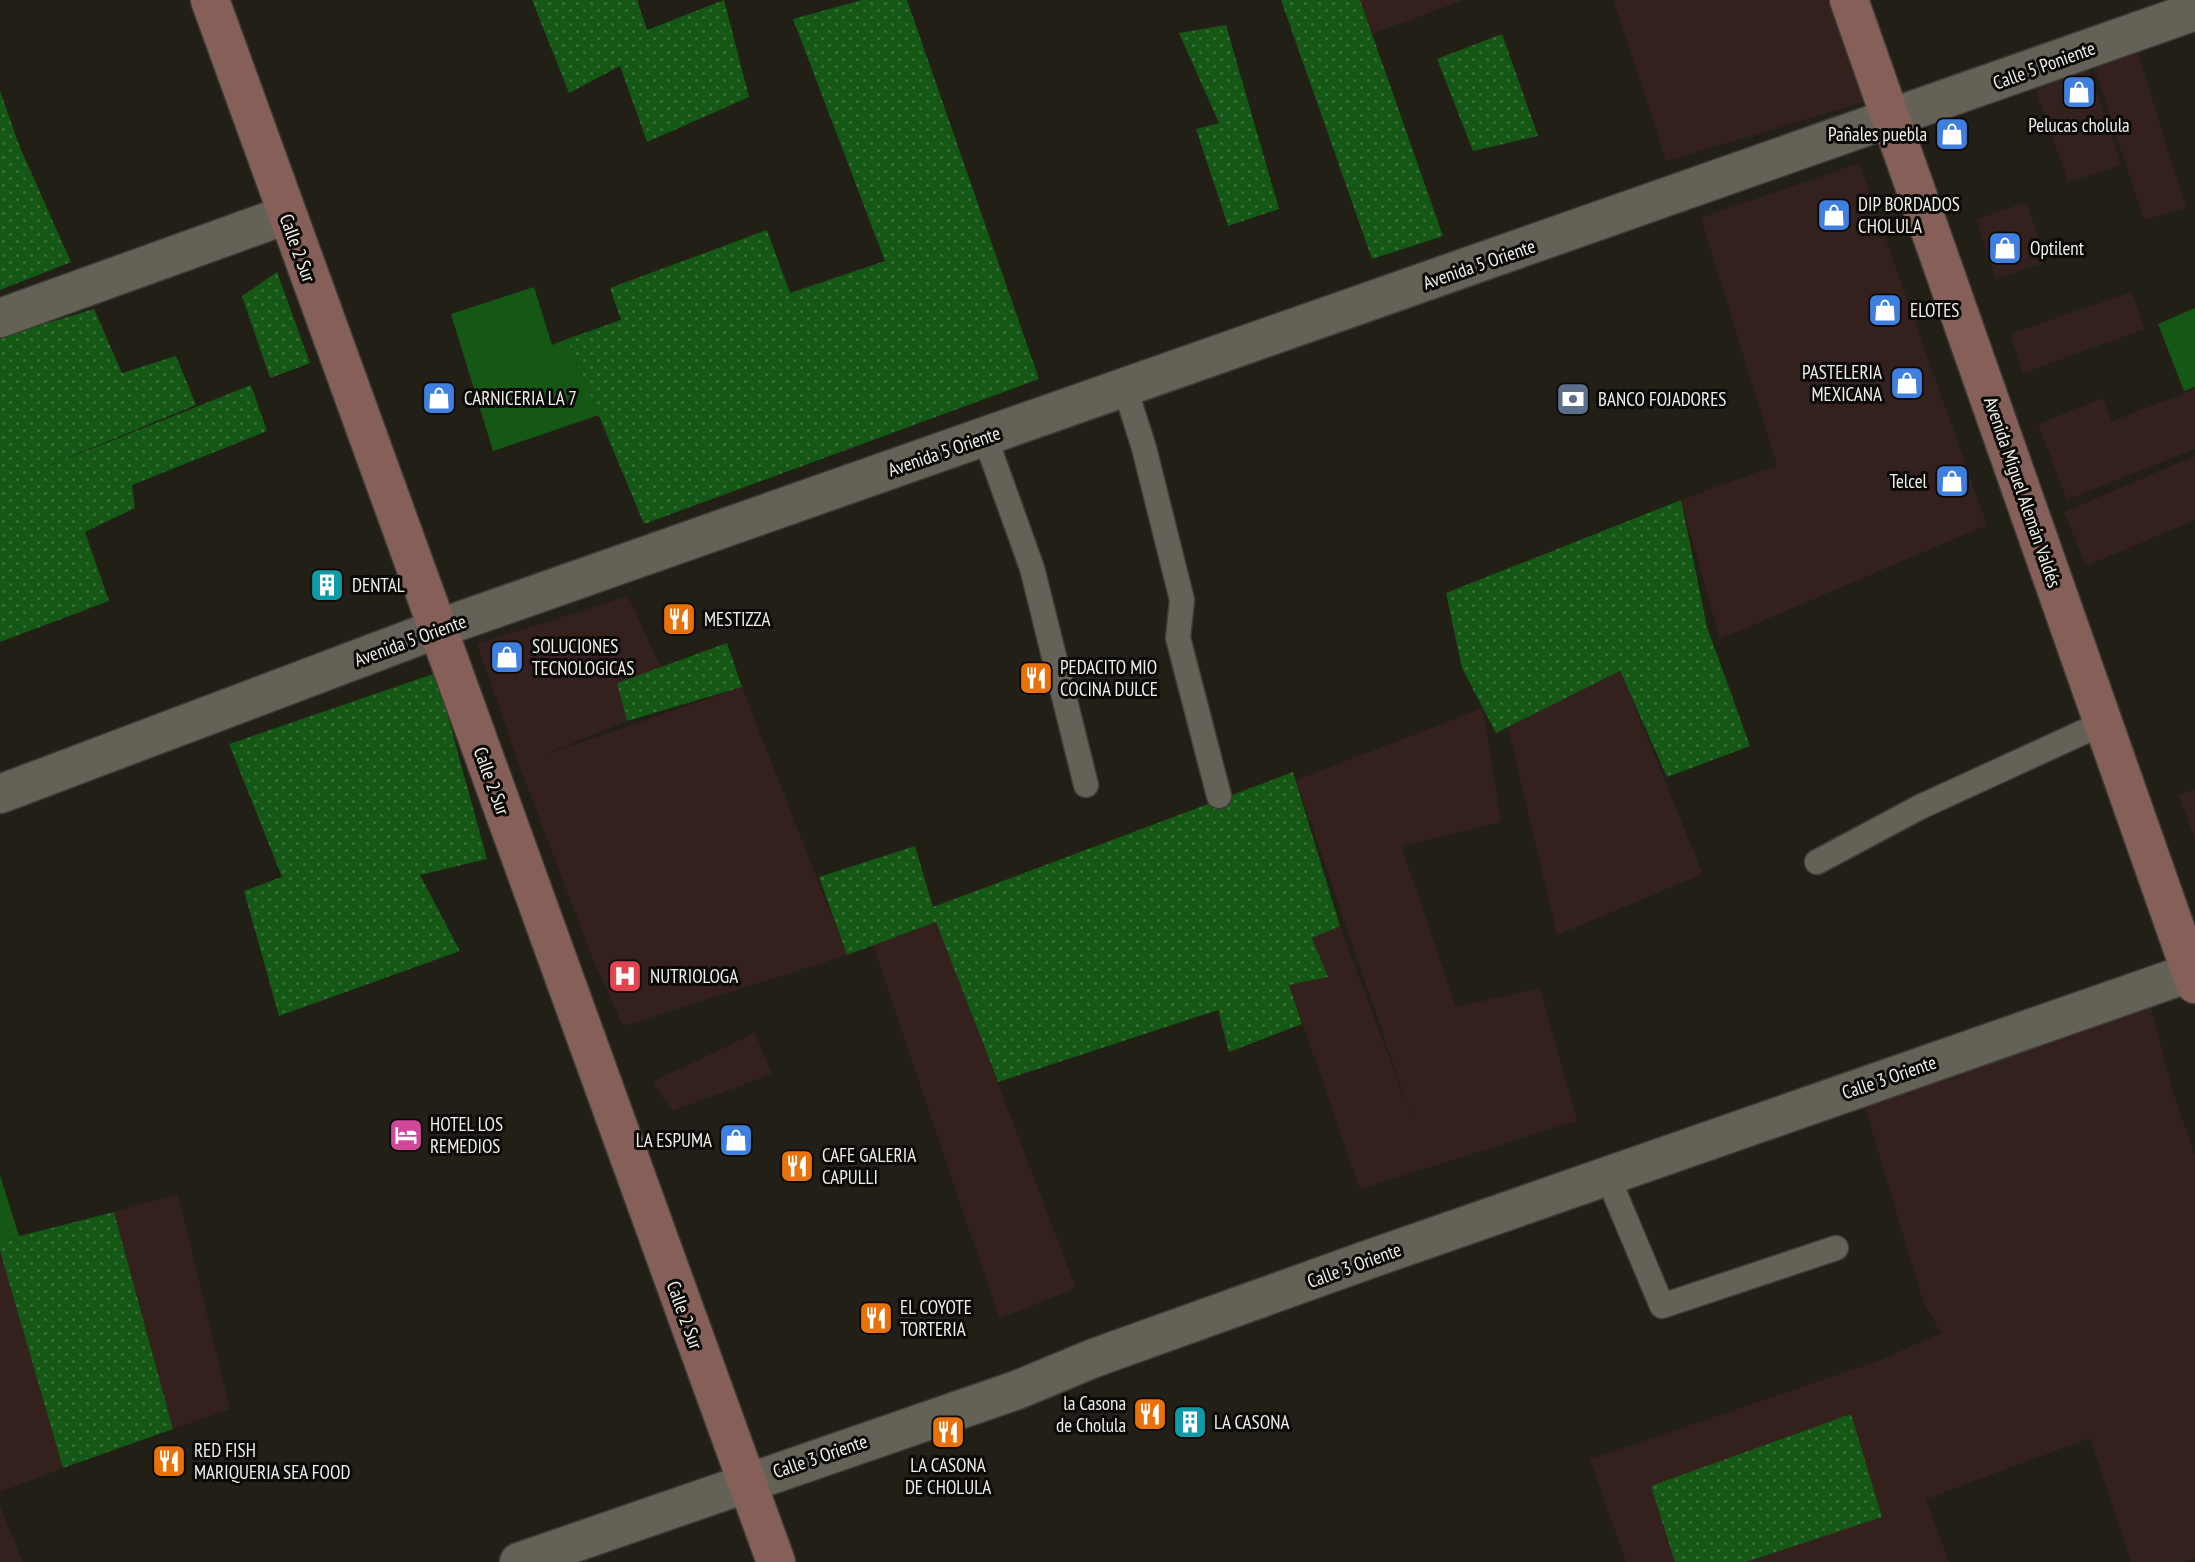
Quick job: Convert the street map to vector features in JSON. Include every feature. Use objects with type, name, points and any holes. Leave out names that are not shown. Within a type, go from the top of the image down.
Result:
[{"type":"main road","name":"Calle 2 Sur","points":[[210,0],[776,1562]]},
{"type":"main road","name":"Avenida Miguel Alemán Valdés","points":[[1849,0],[2194,976]]},
{"type":"street","name":"Calle 5 Poniente","points":[[1892,119],[2195,11]]},
{"type":"street","name":"Avenida 5 Oriente","points":[[0,794],[437,629],[1892,119]]},
{"type":"street","points":[[0,318],[286,215]]},
{"type":"street","name":"Calle 3 Oriente","points":[[519,1562],[1017,1390],[1107,1353],[1607,1175],[2194,976]]},
{"type":"lane","points":[[1125,388],[1144,448],[1182,600],[1178,638],[1219,796]]},
{"type":"lane","points":[[985,437],[1032,568],[1086,785]]},
{"type":"lane","points":[[1817,862],[1920,807],[2103,723]]},
{"type":"lane","points":[[1607,1175],[1662,1306],[1836,1248]]},
{"type":"shaded area","points":[[1358,0],[1464,0],[1372,34]]},
{"type":"shaded area","points":[[1613,0],[1833,0],[1868,101],[1666,161]]},
{"type":"shaded area","points":[[2134,40],[2186,208],[2144,220],[2090,56]]},
{"type":"shaded area","name":"Pelucas cholula","points":[[2086,60],[2121,165],[2068,182],[2032,79]]},
{"type":"shaded area","points":[[1859,163],[1987,525],[1720,639],[1681,500],[1777,465],[1701,218]]},
{"type":"shaded area","points":[[2026,202],[2047,262],[1996,279],[1976,220]]},
{"type":"shaded area","points":[[2132,292],[2145,329],[2023,373],[2010,334]]},
{"type":"shaded area","points":[[2195,389],[2195,449],[2067,500],[2038,424],[2103,398],[2112,421]]},
{"type":"shaded area","points":[[2195,456],[2195,520],[2086,566],[2064,512]]},
{"type":"shaded area","points":[[628,596],[661,668],[617,683],[627,721],[538,757],[742,687],[847,955],[623,1026],[594,962],[519,765],[477,644]]},
{"type":"shaded area","points":[[1620,671],[1703,874],[1557,935],[1508,727]]},
{"type":"shaded area","points":[[1483,708],[1501,822],[1401,846],[1456,1007],[1540,988],[1577,1121],[1360,1189],[1289,985],[1328,977],[1312,938],[1340,926],[1414,1124],[1296,780]]},
{"type":"shaded area","points":[[2195,789],[2195,839],[2178,795]]},
{"type":"shaded area","points":[[936,921],[1076,1288],[999,1319],[873,945]]},
{"type":"shaded area","points":[[2146,988],[2173,1092],[2195,1155],[2195,1558],[2183,1562],[2131,1562],[2090,1438],[1926,1499],[1949,1562],[1626,1562],[1590,1459],[1876,1362],[1941,1333],[1923,1301],[1859,1088]]},
{"type":"shaded area","points":[[755,1033],[772,1074],[672,1111],[652,1082]]},
{"type":"shaded area","points":[[178,1194],[230,1409],[173,1429],[114,1212]]},
{"type":"shaded area","points":[[0,1251],[63,1468],[0,1492]]},
{"type":"shaded area","points":[[0,1506],[23,1562],[0,1562]]},
{"type":"green space","points":[[532,0],[637,0],[647,30],[724,0],[749,97],[647,142],[620,66],[569,93]]},
{"type":"green space","points":[[862,0],[907,0],[1039,379],[644,524],[567,339],[621,320],[610,288],[767,230],[790,293],[885,261],[793,19]]},
{"type":"green space","points":[[1281,0],[1360,0],[1443,236],[1372,259]]},
{"type":"green space","points":[[1226,25],[1279,209],[1228,226],[1196,129],[1219,123],[1179,33]]},
{"type":"green space","points":[[1502,34],[1538,136],[1473,151],[1437,59]]},
{"type":"green space","points":[[0,91],[19,145],[71,262],[0,290]]},
{"type":"green space","points":[[277,272],[310,363],[270,378],[242,296]]},
{"type":"green space","points":[[534,287],[552,345],[567,339],[599,415],[493,451],[451,314]]},
{"type":"green space","points":[[2195,308],[2195,387],[2184,391],[2158,324]]},
{"type":"green space","points":[[94,309],[122,373],[176,356],[196,405],[33,472],[251,385],[267,431],[132,485],[135,508],[85,532],[109,601],[0,642],[0,337]]},
{"type":"green space","points":[[1681,500],[1707,627],[1750,746],[1667,777],[1620,671],[1496,733],[1462,668],[1446,593]]},
{"type":"green space","points":[[727,643],[742,687],[627,721],[617,683]]},
{"type":"green space","points":[[436,673],[487,859],[420,875],[460,951],[279,1016],[244,891],[282,877],[229,744]]},
{"type":"green space","points":[[1293,772],[1340,926],[1312,938],[1328,977],[1289,985],[1302,1024],[1229,1052],[1218,1010],[998,1082],[936,922],[847,955],[819,877],[915,846],[933,907]]},
{"type":"green space","points":[[0,1175],[19,1236],[0,1241]]},
{"type":"green space","points":[[114,1212],[173,1429],[63,1468],[0,1251],[0,1241]]},
{"type":"green space","points":[[1851,1414],[1882,1517],[1746,1562],[1675,1562],[1651,1486]]},
{"type":"place","name":"Pelucas cholula","points":[[2079,92]]},
{"type":"place","name":"Pañales puebla","points":[[1952,134]]},
{"type":"place","name":"DIP BORDADOS CHOLULA","points":[[1834,215]]},
{"type":"place","name":"Optilent","points":[[2005,248]]},
{"type":"place","name":"ELOTES","points":[[1885,310]]},
{"type":"place","name":"PASTELERIA MEXICANA","points":[[1907,383]]},
{"type":"place","name":"CARNICERIA LA 7","points":[[439,398]]},
{"type":"place","name":"BANCO FOJADORES","points":[[1573,399]]},
{"type":"place","name":"Telcel","points":[[1952,481]]},
{"type":"place","name":"DENTAL","points":[[327,585]]},
{"type":"place","name":"MESTIZZA","points":[[679,619]]},
{"type":"place","name":"SOLUCIONES TECNOLOGICAS","points":[[507,657]]},
{"type":"place","name":"PEDACITO MIO COCINA DULCE","points":[[1036,678]]},
{"type":"place","name":"NUTRIOLOGA","points":[[625,976]]},
{"type":"place","name":"HOTEL LOS REMEDIOS","points":[[406,1135]]},
{"type":"place","name":"LA ESPUMA","points":[[736,1140]]},
{"type":"place","name":"CAFE GALERIA CAPULLI","points":[[797,1166]]},
{"type":"place","name":"EL COYOTE TORTERIA","points":[[876,1318]]},
{"type":"place","name":"la Casona de Cholula","points":[[1150,1414]]},
{"type":"place","name":"LA CASONA","points":[[1190,1422]]},
{"type":"place","name":"LA CASONA DE CHOLULA","points":[[948,1432]]},
{"type":"place","name":"RED FISH MARIQUERIA SEA FOOD","points":[[169,1461]]}]
